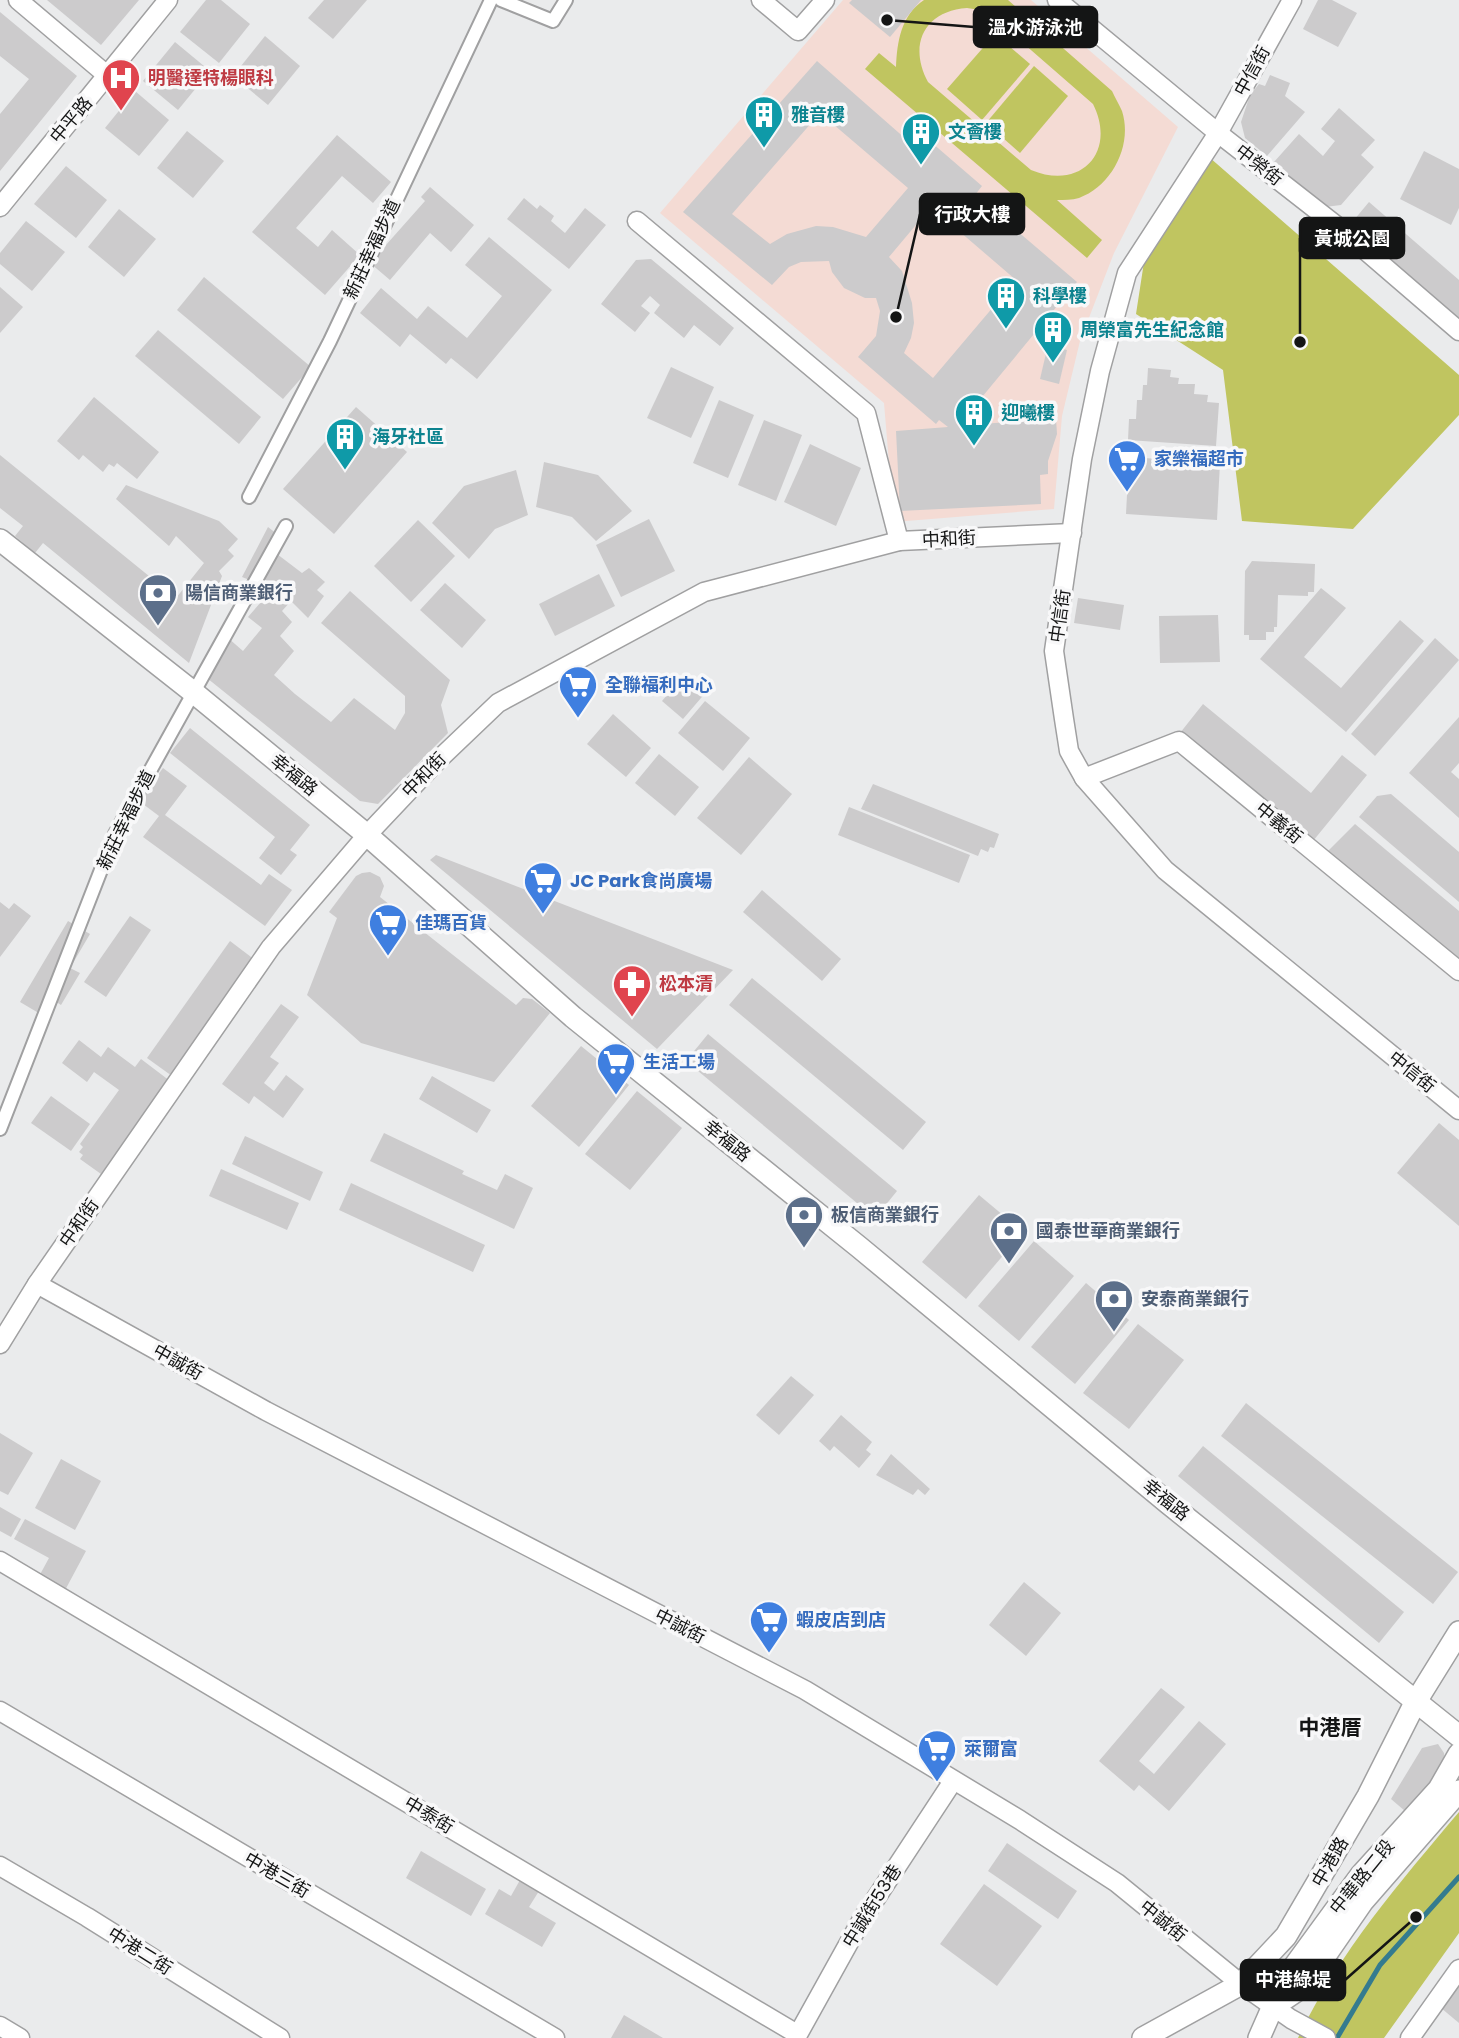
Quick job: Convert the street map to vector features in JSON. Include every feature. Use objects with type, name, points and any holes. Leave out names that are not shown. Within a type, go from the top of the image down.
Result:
[{"type":"street","points":[[18,0],[108,76]]},
{"type":"street","name":"中平路","points":[[0,206],[168,0]]},
{"type":"street","name":"新莊幸福步道","points":[[249,497],[330,341],[491,0]]},
{"type":"street","points":[[501,0],[553,21],[566,0]]},
{"type":"street","points":[[761,0],[797,31],[825,0]]},
{"type":"street","name":"中榮街","points":[[1057,0],[1218,133],[1338,226],[1459,331]]},
{"type":"street","name":"中信街","points":[[1292,0],[1218,133],[1127,273],[1100,371],[1082,459],[1054,651],[1069,751],[1084,778],[1166,870],[1459,1110]]},
{"type":"street","points":[[637,220],[866,413],[899,541]]},
{"type":"street","name":"新莊幸福步道","points":[[0,1129],[115,834],[286,526]]},
{"type":"street","name":"中和街","points":[[0,1344],[37,1284],[271,947],[367,835],[434,764],[499,703],[704,592],[899,541],[1072,533]]},
{"type":"street","name":"幸福路","points":[[0,540],[193,692],[367,835],[573,1017],[859,1247],[1058,1413],[1415,1703],[1459,1736]]},
{"type":"street","name":"中義街","points":[[1084,778],[1179,741],[1459,971]]},
{"type":"street","name":"中誠街","points":[[37,1284],[266,1411],[805,1690],[1020,1820],[1117,1883],[1241,1984],[1326,2038]]},
{"type":"street","name":"中泰街","points":[[0,1561],[62,1595],[796,2036]]},
{"type":"street","name":"中港路","points":[[1143,2038],[1241,1984],[1286,1936],[1368,1796],[1415,1703],[1459,1632]]},
{"type":"street","name":"中港三街","points":[[0,1711],[555,2038]]},
{"type":"street","name":"中華路二段","points":[[1282,2012],[1285,1979],[1353,1886],[1439,1789],[1459,1754]]},
{"type":"street","name":"中誠街53巷","points":[[796,2036],[861,1921],[953,1781]]},
{"type":"street","name":"中華路二段","points":[[1259,2038],[1305,1985],[1363,1901],[1459,1791]]},
{"type":"street","name":"中港二街","points":[[0,1866],[280,2038]]},
{"type":"street","points":[[1410,2038],[1459,1969]]},
{"type":"street","points":[[0,2026],[20,2038]]},
{"type":"shaded area","points":[[843,0],[1031,0],[1178,127],[1114,253],[1080,341],[1062,416],[1054,509],[894,522],[884,403],[660,213]]},
{"type":"green space","points":[[924,0],[1008,0],[1112,91],[1125,124],[1125,137],[1117,163],[1110,174],[1091,192],[1076,199],[1057,200],[1102,240],[1087,258],[865,69],[879,53],[896,67],[902,30],[916,6]],"holes":[[[967,8],[980,10],[993,17],[1093,104],[1099,121],[1100,138],[1097,152],[1090,163],[1079,171],[1065,175],[1049,175],[1031,170],[928,82],[922,68],[920,43],[930,23],[952,11]]]},
{"type":"green space","points":[[995,34],[1030,64],[982,120],[947,89]]},
{"type":"green space","points":[[1034,66],[1068,96],[1020,153],[986,123]]},
{"type":"green space","points":[[1209,157],[1459,375],[1459,415],[1353,529],[1242,521],[1223,370],[1136,314],[1144,262]]},
{"type":"green space","points":[[1459,1812],[1459,1933],[1384,2038],[1298,2038],[1351,1948]]},
{"type":"building","points":[[47,0],[139,0],[101,45]]},
{"type":"building","points":[[206,0],[221,0],[250,24],[219,63],[180,32]]},
{"type":"building","points":[[324,0],[367,0],[333,39],[308,18]]},
{"type":"building","points":[[852,0],[921,0],[890,37],[849,3]]},
{"type":"building","points":[[1318,0],[1332,0],[1357,13],[1338,47],[1303,29]]},
{"type":"building","points":[[0,12],[77,76],[0,171],[0,114],[29,79],[0,56]]},
{"type":"building","points":[[265,36],[300,66],[268,105],[233,76]]},
{"type":"building","points":[[175,42],[210,71],[178,110],[143,81]]},
{"type":"building","points":[[817,61],[915,147],[924,136],[982,186],[975,195],[1077,282],[968,414],[980,424],[1056,419],[1057,434],[1048,461],[1048,474],[1040,475],[1041,504],[900,511],[896,431],[948,427],[939,420],[936,424],[858,357],[876,336],[880,311],[876,298],[865,298],[844,288],[832,272],[829,261],[801,262],[789,267],[772,285],[683,212]],"holes":[[[820,113],[908,188],[866,237],[833,227],[816,226],[787,234],[770,244],[732,214]],[[931,207],[1016,280],[933,378],[904,353],[914,323],[912,303],[902,271],[889,257]]]},
{"type":"building","points":[[1270,75],[1290,83],[1285,96],[1305,112],[1267,156],[1245,138],[1241,122],[1250,95],[1259,84],[1265,86]]},
{"type":"building","points":[[135,91],[169,120],[139,156],[105,128]]},
{"type":"building","points":[[1339,108],[1375,140],[1361,155],[1374,167],[1341,205],[1325,207],[1274,162],[1299,134],[1323,156],[1335,141],[1321,129]]},
{"type":"building","points":[[187,131],[224,161],[193,198],[157,168]]},
{"type":"building","points":[[337,135],[391,182],[373,203],[342,176],[296,228],[318,247],[332,230],[360,255],[325,295],[252,232]]},
{"type":"building","points":[[1424,151],[1459,169],[1459,208],[1451,225],[1400,199]]},
{"type":"building","points":[[66,166],[107,200],[76,238],[34,204]]},
{"type":"building","points":[[430,187],[474,225],[451,252],[430,233],[390,280],[370,263],[425,201],[421,197]]},
{"type":"building","points":[[524,198],[537,209],[540,205],[554,216],[551,221],[565,233],[585,208],[606,225],[569,269],[507,219]]},
{"type":"building","points":[[1369,202],[1459,280],[1459,324],[1358,235],[1354,220]]},
{"type":"building","points":[[119,209],[156,239],[124,277],[88,247]]},
{"type":"building","points":[[26,221],[65,252],[32,291],[0,264],[0,253]]},
{"type":"building","points":[[489,237],[552,290],[477,379],[451,358],[446,364],[410,334],[400,347],[360,313],[381,288],[417,319],[428,306],[467,338],[502,296],[465,265]]},
{"type":"building","points":[[651,259],[734,328],[720,346],[694,325],[684,338],[654,313],[660,305],[650,296],[641,306],[650,313],[635,332],[601,304],[636,260]]},
{"type":"building","points":[[204,277],[311,367],[283,399],[177,310]]},
{"type":"building","points":[[0,287],[23,307],[0,333]]},
{"type":"building","points":[[158,330],[261,417],[239,444],[135,356]]},
{"type":"building","name":"周榮富先生紀念館","points":[[1048,345],[1067,350],[1059,384],[1040,379]]},
{"type":"building","points":[[671,367],[714,387],[691,438],[647,418]]},
{"type":"building","points":[[1148,368],[1171,370],[1170,377],[1179,378],[1178,384],[1195,384],[1194,394],[1208,395],[1207,402],[1219,403],[1216,446],[1128,440],[1129,419],[1136,419],[1137,400],[1142,400],[1143,385],[1147,385]]},
{"type":"building","points":[[94,397],[159,452],[137,479],[117,463],[114,467],[109,464],[103,472],[83,455],[79,460],[57,441]]},
{"type":"building","points":[[719,400],[754,415],[728,478],[693,463]]},
{"type":"building","name":"海牙社區","points":[[356,407],[407,452],[334,534],[283,489]]},
{"type":"building","points":[[764,420],[802,435],[776,501],[738,485]]},
{"type":"building","points":[[810,444],[861,468],[836,526],[784,502]]},
{"type":"building","points":[[0,455],[176,598],[204,563],[176,536],[169,546],[116,499],[126,485],[219,521],[238,539],[228,550],[234,556],[219,571],[222,576],[189,663],[43,543],[35,553],[15,536],[23,526],[0,508]]},
{"type":"building","points":[[1129,457],[1220,463],[1217,520],[1126,514]]},
{"type":"building","points":[[544,462],[598,475],[632,511],[596,541],[572,517],[536,507]]},
{"type":"building","points":[[516,470],[528,515],[495,529],[469,559],[432,523],[464,486]]},
{"type":"building","points":[[649,519],[675,571],[621,597],[596,545]]},
{"type":"building","points":[[418,520],[455,556],[411,602],[374,566]]},
{"type":"building","points":[[268,527],[282,538],[277,554],[302,573],[309,568],[325,582],[317,590],[324,596],[308,618],[291,601],[282,611],[292,622],[280,636],[294,651],[274,675],[295,694],[331,722],[354,698],[395,730],[405,713],[405,696],[321,623],[350,591],[450,680],[441,705],[448,733],[378,804],[360,801],[197,670],[227,637],[243,651],[262,628],[248,617],[274,587],[262,577],[260,584],[242,577]]},
{"type":"building","points":[[1252,561],[1315,564],[1314,592],[1308,592],[1308,596],[1278,595],[1277,627],[1274,627],[1274,632],[1266,632],[1266,640],[1249,640],[1249,635],[1244,635],[1245,571]]},
{"type":"building","points":[[599,574],[615,606],[555,636],[539,604]]},
{"type":"building","points":[[445,583],[486,620],[462,648],[420,610]]},
{"type":"building","points":[[1321,588],[1346,608],[1304,657],[1341,688],[1400,620],[1424,641],[1346,732],[1260,659]]},
{"type":"building","points":[[1078,598],[1124,605],[1120,630],[1074,623]]},
{"type":"building","points":[[1218,615],[1220,662],[1160,663],[1159,616]]},
{"type":"building","points":[[1435,638],[1459,660],[1375,756],[1351,734]]},
{"type":"building","points":[[686,673],[707,691],[683,719],[662,701]]},
{"type":"building","points":[[705,701],[750,738],[723,771],[678,733]]},
{"type":"building","points":[[1203,704],[1311,793],[1342,755],[1367,775],[1313,841],[1180,733]]},
{"type":"building","points":[[613,714],[651,748],[626,777],[587,744]]},
{"type":"building","points":[[1459,717],[1459,763],[1451,772],[1459,779],[1459,818],[1409,773]]},
{"type":"building","points":[[190,728],[310,825],[290,850],[297,855],[281,875],[259,858],[275,837],[170,753]]},
{"type":"building","points":[[659,754],[699,787],[675,816],[635,783]]},
{"type":"building","points":[[749,757],[792,794],[741,855],[697,818]]},
{"type":"building","points":[[163,768],[187,786],[165,815],[261,885],[269,874],[292,890],[265,926],[143,837],[159,816],[139,801]]},
{"type":"building","points":[[873,784],[999,834],[994,848],[990,847],[988,852],[981,849],[978,856],[861,809]]},
{"type":"building","points":[[1391,794],[1459,852],[1459,902],[1359,817],[1377,796]]},
{"type":"building","points":[[849,807],[970,855],[959,883],[838,835]]},
{"type":"building","points":[[1355,824],[1459,911],[1459,966],[1326,853]]},
{"type":"building","name":"JC Park食尚廣場","points":[[436,855],[733,970],[657,1049],[430,860]]},
{"type":"building","name":"佳瑪百貨","points":[[370,872],[380,877],[384,886],[380,897],[516,1005],[523,998],[532,999],[550,1013],[494,1082],[361,1043],[307,995],[337,918],[329,912],[356,876]]},
{"type":"building","points":[[762,890],[841,959],[822,981],[743,912]]},
{"type":"building","points":[[0,902],[9,909],[14,903],[31,916],[0,957]]},
{"type":"building","points":[[130,916],[151,930],[106,997],[84,982]]},
{"type":"building","points":[[68,921],[90,934],[70,968],[80,973],[61,1005],[52,999],[42,1015],[20,1002]]},
{"type":"building","points":[[230,941],[255,960],[172,1076],[147,1058]]},
{"type":"building","points":[[752,978],[926,1122],[903,1150],[729,1005]]},
{"type":"building","points":[[281,1004],[299,1017],[270,1057],[279,1063],[264,1083],[274,1091],[286,1075],[304,1089],[283,1118],[254,1096],[249,1104],[222,1084]]},
{"type":"building","points":[[708,1034],[897,1191],[875,1218],[686,1061]]},
{"type":"building","points":[[79,1040],[101,1057],[108,1047],[135,1067],[141,1059],[170,1081],[101,1174],[80,1159],[83,1155],[79,1152],[83,1147],[80,1144],[119,1090],[94,1072],[87,1082],[62,1063]]},
{"type":"building","points":[[581,1046],[629,1085],[579,1147],[531,1106]]},
{"type":"building","points":[[432,1076],[491,1110],[477,1133],[419,1099]]},
{"type":"building","points":[[637,1091],[682,1128],[630,1190],[585,1154]]},
{"type":"building","points":[[51,1096],[90,1124],[71,1151],[31,1123]]},
{"type":"building","points":[[1439,1123],[1459,1140],[1459,1226],[1397,1173]]},
{"type":"building","points":[[384,1133],[464,1171],[462,1174],[497,1190],[505,1174],[533,1188],[514,1229],[370,1161]]},
{"type":"building","points":[[245,1136],[323,1172],[310,1201],[232,1164]]},
{"type":"building","points":[[221,1169],[299,1203],[287,1230],[209,1196]]},
{"type":"building","points":[[351,1183],[485,1245],[473,1272],[339,1210]]},
{"type":"building","points":[[979,1195],[1023,1232],[966,1299],[922,1262]]},
{"type":"building","points":[[1034,1241],[1074,1276],[1019,1341],[978,1306]]},
{"type":"building","points":[[1086,1283],[1129,1320],[1075,1384],[1031,1347]]},
{"type":"building","points":[[1138,1324],[1184,1360],[1129,1429],[1083,1393]]},
{"type":"building","points":[[791,1376],[814,1395],[779,1435],[756,1415]]},
{"type":"building","points":[[1246,1403],[1458,1572],[1433,1604],[1221,1436]]},
{"type":"building","points":[[841,1415],[872,1442],[866,1450],[871,1454],[859,1468],[834,1446],[830,1451],[819,1441]]},
{"type":"building","points":[[0,1433],[33,1453],[8,1495],[0,1491]]},
{"type":"building","points":[[1203,1446],[1404,1612],[1379,1643],[1178,1476]]},
{"type":"building","points":[[891,1454],[930,1489],[925,1495],[918,1489],[913,1495],[876,1475]]},
{"type":"building","points":[[61,1459],[101,1481],[75,1530],[35,1508]]},
{"type":"building","points":[[0,1507],[21,1519],[11,1537],[0,1531]]},
{"type":"building","points":[[25,1519],[86,1551],[63,1594],[37,1580],[49,1558],[14,1539]]},
{"type":"building","points":[[1024,1582],[1061,1613],[1026,1656],[989,1625]]},
{"type":"building","points":[[1161,1688],[1185,1707],[1139,1761],[1154,1774],[1199,1721],[1226,1744],[1169,1811],[1139,1785],[1134,1791],[1099,1761]]},
{"type":"building","points":[[1438,1744],[1444,1753],[1445,1769],[1405,1811],[1391,1799],[1422,1748]]},
{"type":"building","points":[[1007,1843],[1077,1891],[1058,1919],[988,1871]]},
{"type":"building","points":[[421,1851],[486,1889],[471,1916],[406,1878]]},
{"type":"building","points":[[520,1880],[539,1891],[529,1907],[556,1923],[542,1947],[485,1914],[499,1889],[511,1896]]},
{"type":"building","points":[[984,1884],[1042,1926],[997,1986],[940,1944]]},
{"type":"building","points":[[1459,1987],[1459,2023],[1441,2008]]},
{"type":"building","points":[[624,2015],[663,2038],[611,2038]]},
{"type":"waterway","points":[[1337,2038],[1380,1965],[1459,1877]]},
{"type":"place","name":"溫水游泳池","points":[[887,20]]},
{"type":"place","name":"明醫達特楊眼科","points":[[121,112]]},
{"type":"place","name":"雅音樓","points":[[764,149]]},
{"type":"place","name":"文薈樓","points":[[921,166]]},
{"type":"place","name":"行政大樓","points":[[896,317]]},
{"type":"place","name":"科學樓","points":[[1006,330]]},
{"type":"place","name":"黃城公園","points":[[1300,342]]},
{"type":"place","name":"周榮富先生紀念館","points":[[1053,364]]},
{"type":"place","name":"迎曦樓","points":[[974,447]]},
{"type":"place","name":"海牙社區","points":[[345,471]]},
{"type":"place","name":"家樂福超市","points":[[1127,493]]},
{"type":"place","name":"陽信商業銀行","points":[[158,627]]},
{"type":"place","name":"全聯福利中心","points":[[578,719]]},
{"type":"place","name":"JC Park食尚廣場","points":[[543,915]]},
{"type":"place","name":"佳瑪百貨","points":[[388,957]]},
{"type":"place","name":"松本清","points":[[632,1018]]},
{"type":"place","name":"生活工場","points":[[616,1096]]},
{"type":"place","name":"板信商業銀行","points":[[804,1249]]},
{"type":"place","name":"國泰世華商業銀行","points":[[1009,1265]]},
{"type":"place","name":"安泰商業銀行","points":[[1114,1333]]},
{"type":"place","name":"蝦皮店到店","points":[[769,1654]]},
{"type":"place","name":"萊爾富","points":[[937,1783]]},
{"type":"place","name":"中港綠堤","points":[[1416,1917]]},
{"type":"district","name":"中港厝","points":[[1330,1728]]}]
